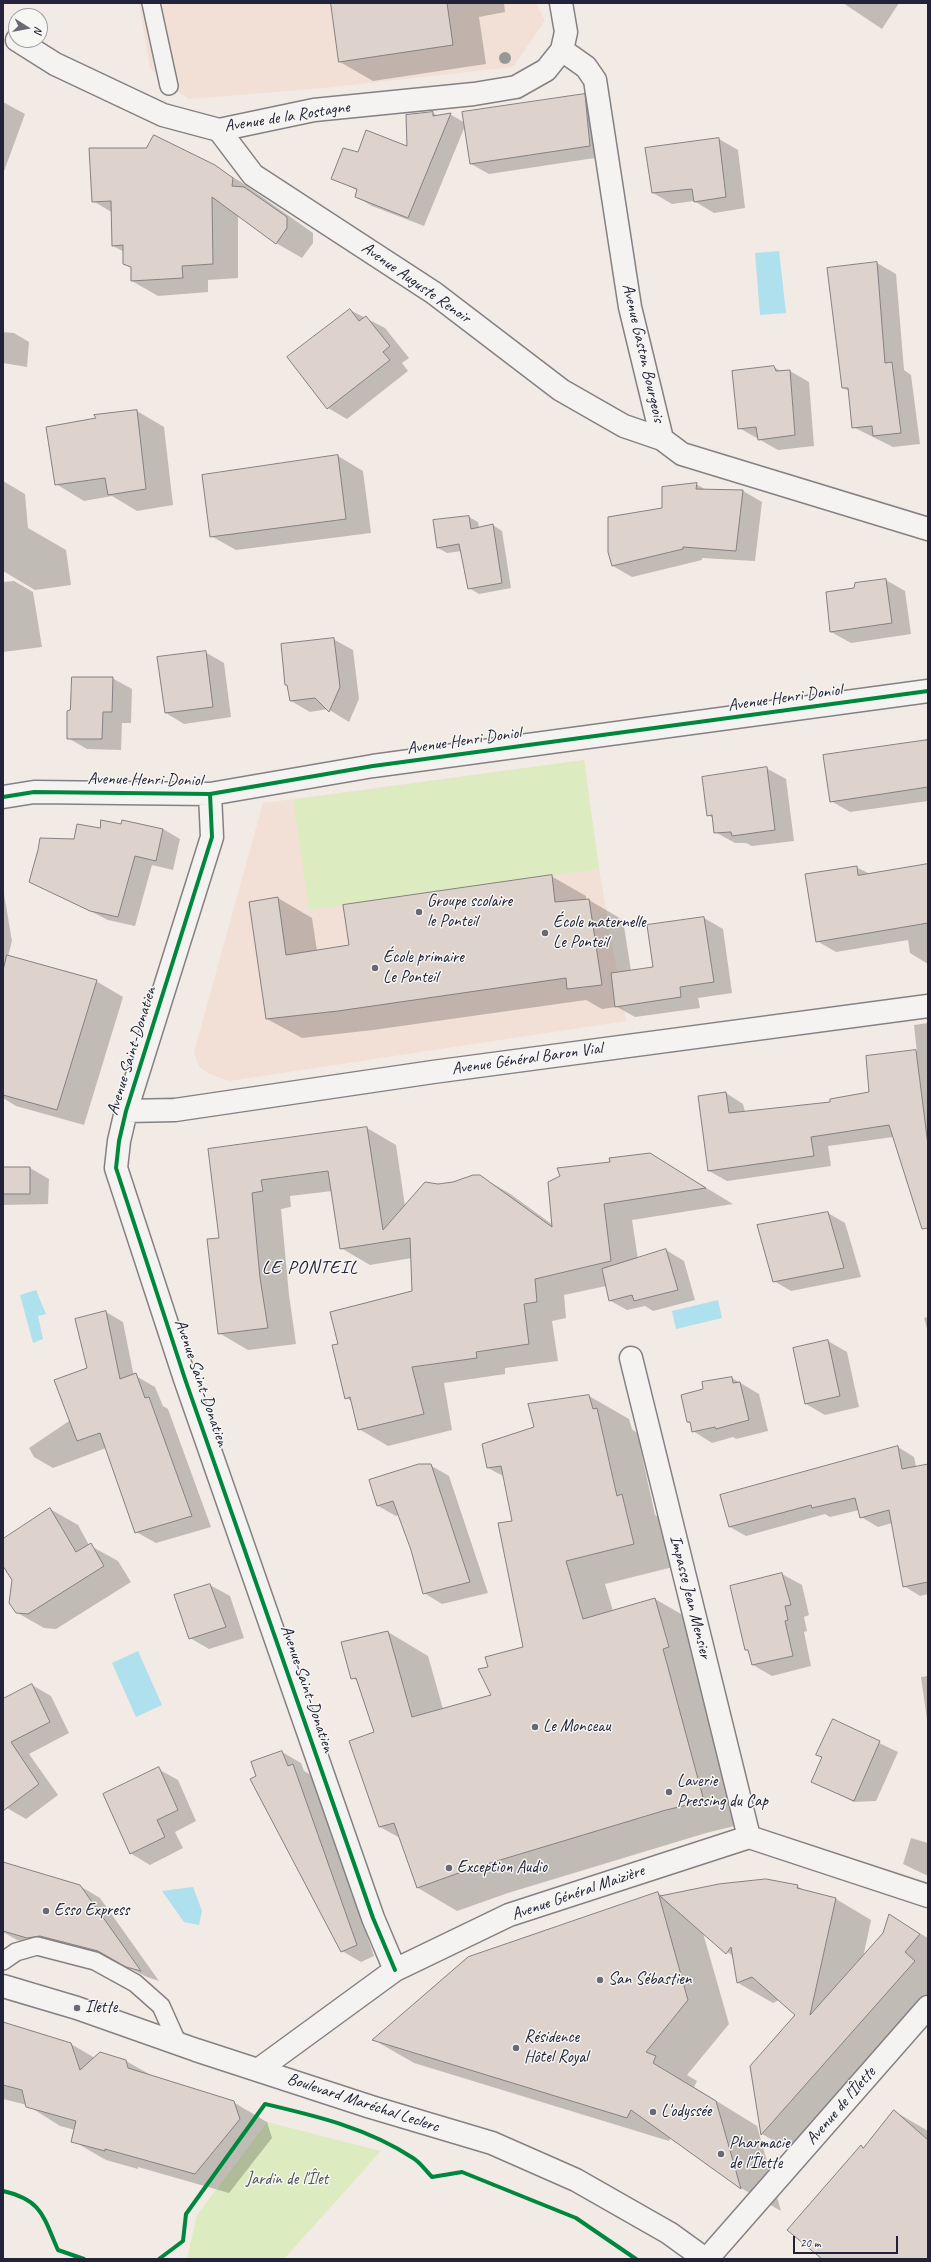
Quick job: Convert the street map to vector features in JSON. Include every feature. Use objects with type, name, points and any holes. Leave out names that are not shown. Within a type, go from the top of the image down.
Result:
[{"type":"street","points":[[561,3],[566,32],[562,50]]},
{"type":"street","name":"Avenue de la Rostagne","points":[[29,48],[55,64],[164,115],[219,130],[314,110],[474,94],[516,87],[546,70],[562,50]]},
{"type":"street","name":"Avenue Gaston Bourgeois","points":[[562,50],[586,67],[595,80],[630,307],[662,439],[682,454],[928,529]]},
{"type":"street","name":"Avenue Auguste Renoir","points":[[219,130],[253,175],[434,293],[561,390],[624,426],[662,439]]},
{"type":"street","points":[[624,426],[638,419],[654,404]]},
{"type":"street","name":"Avenue Henri Doniol","points":[[3,797],[34,792],[210,794],[373,766],[928,691]]},
{"type":"street","name":"Avenue Saint-Donatien","points":[[210,794],[212,837],[126,1111],[119,1141],[116,1168],[190,1394],[373,1918],[396,1970]]},
{"type":"street","name":"Avenue Général Baron Vial","points":[[126,1111],[175,1110],[441,1071],[928,1006]]},
{"type":"street","name":"Impasse Jean Mensier","points":[[631,1358],[748,1837]]},
{"type":"street","points":[[748,1837],[928,1896]]},
{"type":"street","name":"Avenue Général Maizière","points":[[258,2070],[396,1970],[509,1915],[748,1837]]},
{"type":"street","name":"Boulevard Maréchal Leclerc","points":[[3,1986],[77,2008],[178,2044],[371,2107],[492,2143],[576,2180],[669,2233],[706,2259]]},
{"type":"street","name":"Avenue de l'Îlette","points":[[706,2259],[928,2007]]},
{"type":"lane","points":[[151,3],[168,86]]},
{"type":"lane","points":[[3,1961],[16,1952],[37,1946],[95,1961],[135,1983],[161,2006],[178,2044]]},
{"type":"shaded area","points":[[139,3],[536,3],[545,21],[513,67],[324,88],[189,99],[169,86],[150,68]]},
{"type":"shaded area","name":"Groupe scolaire le Ponteil","points":[[584,760],[599,869],[626,1021],[229,1081],[210,1074],[199,1067],[194,1052],[263,803]]},
{"type":"green space","points":[[584,760],[599,869],[309,910],[293,800]]},
{"type":"green space","name":"Jardin de l'Îlet","points":[[267,2122],[381,2151],[284,2259],[187,2259],[197,2215]]},
{"type":"water","points":[[779,251],[786,313],[760,315],[755,253]]},
{"type":"water","points":[[36,1290],[46,1314],[38,1316],[43,1339],[33,1343],[20,1295]]},
{"type":"water","points":[[718,1300],[722,1318],[676,1329],[672,1311]]},
{"type":"water","points":[[138,1651],[162,1705],[136,1717],[112,1663]]},
{"type":"water","points":[[193,1887],[202,1911],[199,1925],[184,1922],[162,1891]]},
{"type":"building","points":[[331,3],[447,3],[453,45],[339,62]]},
{"type":"building","points":[[585,94],[590,146],[470,164],[462,112]]},
{"type":"building","points":[[433,112],[433,116],[451,113],[408,218],[355,197],[357,189],[331,179],[343,148],[358,152],[366,130],[407,146],[406,115]]},
{"type":"building","points":[[154,135],[215,165],[233,178],[232,186],[244,187],[287,217],[287,228],[276,244],[212,197],[213,264],[182,266],[183,278],[131,281],[131,267],[123,264],[123,245],[112,246],[111,201],[92,202],[89,148],[146,148]]},
{"type":"building","points":[[719,138],[726,197],[694,202],[692,189],[652,193],[645,148]]},
{"type":"building","points":[[877,262],[885,363],[892,362],[901,433],[873,436],[872,426],[852,428],[848,388],[842,388],[827,268]]},
{"type":"building","points":[[350,309],[359,321],[366,316],[390,346],[383,352],[390,360],[327,409],[287,357]]},
{"type":"building","points":[[774,366],[776,371],[790,370],[795,435],[758,440],[756,427],[738,429],[732,371]]},
{"type":"building","points":[[137,410],[146,489],[108,495],[105,478],[55,485],[46,427],[96,418],[94,415]]},
{"type":"building","points":[[338,455],[346,519],[210,537],[202,475]]},
{"type":"building","points":[[697,483],[696,489],[743,490],[736,551],[683,547],[683,549],[612,566],[608,552],[608,517],[662,508],[662,487]]},
{"type":"building","points":[[469,516],[471,529],[493,524],[502,583],[468,589],[459,544],[437,548],[433,520]]},
{"type":"building","points":[[886,579],[892,623],[830,632],[826,592],[854,588],[855,583]]},
{"type":"building","points":[[334,638],[340,687],[329,712],[315,698],[290,701],[287,685],[285,685],[281,644]]},
{"type":"building","points":[[206,651],[213,707],[165,713],[157,657]]},
{"type":"building","points":[[72,677],[113,677],[112,712],[103,712],[102,739],[67,739],[67,711],[70,710]]},
{"type":"building","points":[[928,740],[928,787],[830,802],[823,755]]},
{"type":"building","points":[[767,767],[775,830],[732,836],[731,832],[714,833],[712,815],[707,816],[702,777]]},
{"type":"building","points":[[101,820],[121,824],[122,820],[163,829],[156,861],[135,856],[118,917],[90,911],[29,882],[40,838],[74,839],[77,824],[100,828]]},
{"type":"building","points":[[928,864],[928,923],[816,942],[805,874],[857,866],[858,875]]},
{"type":"building","points":[[552,875],[555,902],[589,899],[602,985],[567,989],[566,978],[338,1011],[266,1019],[249,902],[278,897],[286,955],[349,945],[343,905]]},
{"type":"building","points":[[704,917],[714,982],[680,987],[681,997],[615,1007],[611,973],[653,967],[647,925]]},
{"type":"building","points":[[7,955],[97,980],[57,1110],[3,1095],[3,971]]},
{"type":"building","points":[[916,1050],[928,1145],[928,1228],[922,1229],[889,1125],[811,1137],[814,1156],[708,1171],[698,1096],[726,1092],[729,1113],[830,1102],[830,1099],[869,1092],[866,1056]]},
{"type":"building","points":[[367,1127],[383,1230],[425,1182],[438,1184],[453,1182],[473,1175],[480,1175],[552,1227],[548,1182],[560,1176],[557,1168],[610,1162],[609,1158],[650,1153],[706,1188],[604,1204],[611,1261],[535,1279],[537,1302],[524,1304],[529,1344],[476,1352],[477,1358],[412,1367],[424,1414],[358,1430],[350,1397],[345,1399],[332,1345],[338,1344],[330,1312],[412,1291],[410,1238],[340,1249],[328,1171],[261,1180],[263,1191],[252,1193],[260,1278],[268,1328],[218,1334],[207,1239],[219,1238],[208,1149]]},
{"type":"building","points":[[3,1167],[30,1167],[30,1194],[3,1194]]},
{"type":"building","points":[[828,1212],[844,1268],[773,1282],[757,1225]]},
{"type":"building","points":[[666,1249],[678,1290],[634,1301],[632,1295],[609,1301],[602,1269]]},
{"type":"building","points":[[106,1311],[120,1379],[136,1373],[145,1398],[149,1397],[192,1516],[135,1533],[100,1433],[77,1441],[54,1380],[87,1368],[75,1319]]},
{"type":"building","points":[[828,1340],[840,1396],[805,1404],[793,1348]]},
{"type":"building","points":[[732,1377],[733,1383],[740,1382],[749,1420],[716,1429],[715,1427],[692,1432],[690,1422],[687,1422],[681,1395],[703,1389],[702,1382]]},
{"type":"building","name":"Le Monceau","points":[[589,1395],[593,1409],[597,1408],[617,1496],[622,1494],[634,1544],[566,1561],[583,1619],[655,1598],[669,1647],[663,1649],[704,1801],[666,1810],[467,1870],[417,1888],[394,1823],[379,1827],[349,1741],[374,1732],[356,1678],[351,1679],[341,1642],[388,1631],[412,1717],[491,1695],[478,1669],[488,1667],[485,1657],[523,1647],[498,1523],[512,1521],[501,1466],[487,1468],[482,1444],[534,1427],[528,1404]]},
{"type":"building","points":[[898,1446],[902,1469],[928,1464],[928,1582],[903,1587],[889,1510],[860,1518],[855,1498],[812,1508],[811,1505],[729,1527],[720,1495]]},
{"type":"building","points":[[419,1464],[431,1464],[470,1582],[423,1594],[411,1550],[393,1501],[377,1506],[369,1480]]},
{"type":"building","points":[[50,1508],[76,1552],[91,1543],[104,1566],[28,1614],[16,1613],[9,1603],[12,1580],[3,1566],[3,1539]]},
{"type":"building","points":[[782,1573],[791,1605],[785,1606],[788,1620],[785,1621],[793,1656],[752,1665],[748,1650],[745,1650],[730,1586]]},
{"type":"building","points":[[210,1584],[226,1627],[189,1639],[174,1595]]},
{"type":"building","points":[[32,1684],[50,1722],[11,1742],[39,1784],[3,1811],[3,1699]]},
{"type":"building","points":[[833,1719],[880,1741],[854,1801],[811,1782],[822,1757],[816,1755]]},
{"type":"building","points":[[282,1751],[288,1766],[293,1764],[357,1945],[341,1952],[250,1779],[256,1776],[251,1762]]},
{"type":"building","points":[[159,1767],[178,1810],[157,1820],[165,1837],[130,1854],[103,1794]]},
{"type":"building","points":[[3,1862],[80,1885],[141,1971],[126,1967],[98,1951],[40,1936],[27,1938],[3,1931]]},
{"type":"building","points":[[766,1879],[798,1885],[797,1888],[836,1898],[810,2015],[883,1933],[889,1914],[920,1934],[905,1952],[915,1961],[761,2135],[750,2066],[795,2015],[752,1977],[737,1983],[731,1947],[726,1954],[660,1896],[719,1884]]},
{"type":"building","points":[[658,1892],[688,2000],[646,2052],[656,2056],[653,2063],[716,2101],[741,2189],[631,2110],[627,2118],[372,2040],[468,1957]]},
{"type":"building","points":[[3,2022],[71,2043],[80,2070],[100,2052],[126,2060],[128,2068],[234,2101],[240,2119],[195,2174],[105,2149],[105,2151],[71,2142],[76,2121],[26,2107],[22,2090],[3,2085]]},
{"type":"building","points":[[894,2110],[928,2140],[928,2259],[822,2259],[787,2230],[861,2145],[863,2148]]},
{"type":"cycle path","points":[[3,797],[34,792],[210,794],[373,766],[928,691]]},
{"type":"cycle path","points":[[210,794],[212,837],[126,1111],[119,1141],[116,1168],[185,1379],[373,1918],[395,1970]]},
{"type":"cycle path","points":[[159,2259],[183,2241],[186,2214],[265,2104],[322,2118],[360,2131],[396,2148],[416,2160],[432,2177],[462,2172],[576,2218],[636,2259]]},
{"type":"cycle path","points":[[3,2191],[26,2199],[40,2211],[58,2250],[84,2259]]},
{"type":"place","name":"Groupe scolaire le Ponteil","points":[[419,912]]},
{"type":"place","name":"École maternelle Le Ponteil","points":[[545,933]]},
{"type":"place","name":"École primaire Le Ponteil","points":[[375,968]]},
{"type":"place","name":"Le Monceau","points":[[535,1727]]},
{"type":"place","name":"Laverie Pressing du Cap","points":[[669,1792]]},
{"type":"place","name":"Exception Audio","points":[[449,1868]]},
{"type":"place","name":"Esso Express","points":[[46,1911]]},
{"type":"place","name":"San Sébastien","points":[[600,1980]]},
{"type":"place","name":"Ilette","points":[[77,2008]]},
{"type":"place","name":"Résidence Hôtel Royal","points":[[516,2048]]},
{"type":"place","name":"L'odyssée","points":[[653,2112]]},
{"type":"place","name":"Pharmacie de l'Îlette","points":[[721,2154]]},
{"type":"district","name":"LE PONTEIL","points":[[310,1268]]}]
